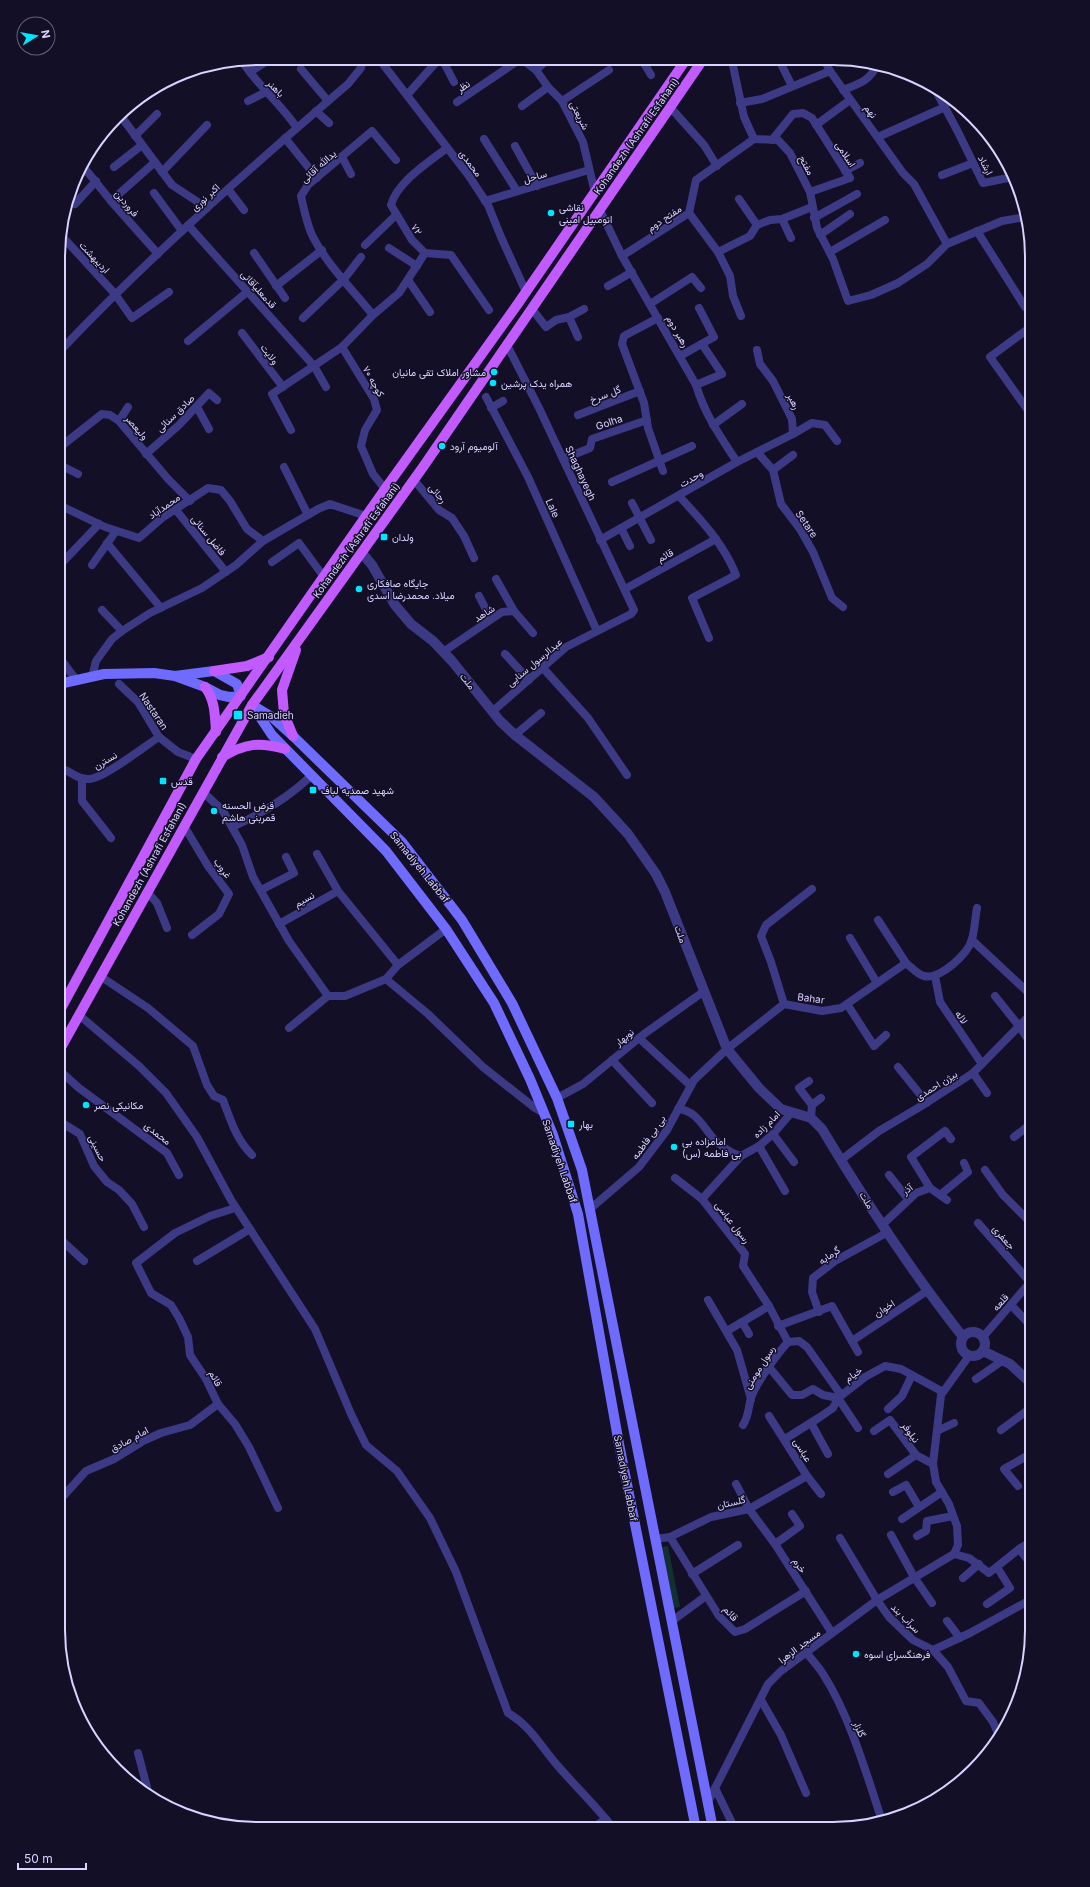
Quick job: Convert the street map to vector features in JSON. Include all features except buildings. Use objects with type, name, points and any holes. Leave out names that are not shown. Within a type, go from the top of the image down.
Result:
[{"type":"main road","name":"Kohandezh (Ashrafi Esfahani)","points":[[65,1001],[196,759],[269,657],[366,516],[526,292],[682,65]]},
{"type":"main road","name":"Kohandezh (Ashrafi Esfahani)","points":[[65,1040],[222,756],[252,705],[414,480],[699,65]]},
{"type":"main road","points":[[293,736],[284,714],[282,690],[299,639]]},
{"type":"main road","points":[[65,683],[104,674],[132,672],[175,676],[247,666],[269,657]]},
{"type":"main road","points":[[214,671],[237,684],[241,696],[252,705]]},
{"type":"main road","points":[[175,676],[205,687],[220,695],[229,697],[241,696]]},
{"type":"main road","points":[[205,687],[211,695],[215,715],[216,732]]},
{"type":"main road","name":"Samadiyeh Labbaf","points":[[252,705],[272,717],[293,736],[402,842],[462,920],[512,1003],[557,1098],[582,1170],[603,1269],[712,1822]]},
{"type":"main road","name":"Samadiyeh Labbaf","points":[[252,705],[272,735],[386,851],[446,929],[494,1003],[530,1079],[544,1113],[578,1214],[619,1444],[692,1822]]},
{"type":"main road","points":[[222,756],[239,747],[262,744],[286,749]]},
{"type":"main road","points":[[331,796],[342,784]]},
{"type":"main road","points":[[589,1273],[603,1269]]},
{"type":"street","name":"باهنر","points":[[245,65],[266,92],[285,110],[297,128]]},
{"type":"street","points":[[250,72],[261,65]]},
{"type":"street","name":"اکبر نوری","points":[[65,343],[188,225],[348,84],[361,68],[362,65]]},
{"type":"street","name":"محمدی","points":[[384,65],[486,201],[526,292]]},
{"type":"street","points":[[407,95],[434,65]]},
{"type":"street","points":[[444,65],[454,82]]},
{"type":"street","name":"نظر","points":[[457,102],[512,65]]},
{"type":"street","name":"شریعتی","points":[[530,65],[536,70],[548,87],[562,101],[583,142],[595,193]]},
{"type":"street","points":[[536,70],[542,65]]},
{"type":"street","points":[[645,65],[651,75]]},
{"type":"street","points":[[733,65],[744,117],[754,139],[772,140]]},
{"type":"street","name":"نهم","points":[[827,65],[903,173],[914,184],[947,244]]},
{"type":"street","points":[[782,66],[792,86]]},
{"type":"street","points":[[301,69],[328,101]]},
{"type":"street","points":[[562,101],[610,70]]},
{"type":"street","points":[[843,90],[864,82],[875,70]]},
{"type":"street","points":[[740,103],[762,99],[830,71]]},
{"type":"street","points":[[522,106],[548,87]]},
{"type":"street","points":[[248,102],[266,92]]},
{"type":"street","name":"ارشاد","points":[[939,97],[983,183],[1008,178]]},
{"type":"street","points":[[816,124],[850,100]]},
{"type":"street","points":[[670,107],[704,145],[717,166]]},
{"type":"street","points":[[878,137],[945,107]]},
{"type":"street","points":[[316,111],[329,123]]},
{"type":"street","name":"اسلامی","points":[[772,140],[793,114],[803,113],[812,118],[850,178],[810,192]]},
{"type":"street","points":[[135,136],[157,114]]},
{"type":"street","points":[[123,120],[172,185],[207,208]]},
{"type":"street","points":[[162,172],[207,125]]},
{"type":"street","name":"یدالله آقائی","points":[[373,315],[322,250],[310,230],[301,196],[308,185],[372,131],[396,160]]},
{"type":"street","points":[[285,138],[317,178]]},
{"type":"street","points":[[484,139],[517,191]]},
{"type":"street","name":"مفتح دوم","points":[[622,256],[689,213],[696,180],[754,139]]},
{"type":"street","name":"مفتح","points":[[772,140],[778,140],[790,153],[810,192],[814,218],[820,235],[830,252],[848,301],[871,295],[898,283],[927,264],[947,244]]},
{"type":"street","points":[[114,167],[142,145]]},
{"type":"street","points":[[515,146],[537,186]]},
{"type":"street","name":"۷۲","points":[[425,253],[412,240],[391,205],[393,196],[414,174],[447,148]]},
{"type":"street","points":[[342,157],[351,174]]},
{"type":"street","points":[[111,201],[155,162]]},
{"type":"street","points":[[942,175],[973,162]]},
{"type":"street","points":[[845,171],[860,163]]},
{"type":"street","name":"فروردین","points":[[86,170],[111,201],[158,254]]},
{"type":"street","name":"ساحل","points":[[486,201],[589,170]]},
{"type":"street","points":[[75,204],[96,181]]},
{"type":"street","points":[[228,189],[244,210]]},
{"type":"street","points":[[154,193],[182,231]]},
{"type":"street","points":[[814,218],[857,194]]},
{"type":"street","points":[[739,199],[757,226]]},
{"type":"street","points":[[718,252],[750,236],[757,226],[770,220],[782,219],[812,207]]},
{"type":"street","name":"رهبر دوم","points":[[600,210],[622,256],[696,384],[702,406],[738,462]]},
{"type":"street","points":[[689,213],[718,252],[730,276],[733,296],[741,316]]},
{"type":"street","points":[[820,235],[850,214]]},
{"type":"street","points":[[365,245],[396,215]]},
{"type":"street","points":[[947,244],[1002,221],[1020,218]]},
{"type":"street","points":[[782,219],[791,238]]},
{"type":"street","points":[[830,252],[885,220]]},
{"type":"street","name":"قدمعلیآقائی","points":[[188,225],[314,366],[326,387]]},
{"type":"street","points":[[977,232],[1025,306]]},
{"type":"street","name":"اردیبهشت","points":[[66,240],[115,294],[132,318],[169,292]]},
{"type":"street","points":[[389,248],[417,266]]},
{"type":"street","points":[[276,286],[322,250]]},
{"type":"street","points":[[254,253],[285,298]]},
{"type":"street","points":[[291,430],[272,394],[342,347],[373,315],[400,293],[425,253],[451,255],[489,310]]},
{"type":"street","points":[[303,318],[344,279],[361,257]]},
{"type":"street","points":[[608,286],[632,272]]},
{"type":"street","points":[[650,304],[692,277],[701,288]]},
{"type":"street","points":[[408,280],[430,312]]},
{"type":"street","points":[[188,341],[247,292]]},
{"type":"street","points":[[680,356],[714,337],[699,308]]},
{"type":"street","points":[[532,309],[546,327],[556,320],[569,317],[584,309]]},
{"type":"street","points":[[569,317],[578,337]]},
{"type":"street","points":[[658,318],[624,336],[622,344],[640,391],[647,420],[663,471]]},
{"type":"street","points":[[1025,332],[990,357],[1025,405]]},
{"type":"street","name":"ولایت","points":[[242,333],[283,387]]},
{"type":"street","points":[[696,384],[722,374],[702,344]]},
{"type":"street","name":"Shaghayegh","points":[[507,345],[563,459],[634,610]]},
{"type":"street","name":"کوچه ۷۰","points":[[342,347],[374,398],[377,410],[365,430],[361,446],[373,474],[385,490]]},
{"type":"street","name":"رهبر","points":[[757,350],[760,364],[773,381],[792,419],[793,434]]},
{"type":"street","name":"گل سرخ","points":[[578,415],[640,391]]},
{"type":"street","name":"صادق سنائی","points":[[146,454],[210,393],[217,400]]},
{"type":"street","name":"Lale","points":[[486,397],[528,477],[597,631]]},
{"type":"street","points":[[491,408],[503,401]]},
{"type":"street","points":[[713,425],[742,404]]},
{"type":"street","points":[[119,421],[128,407]]},
{"type":"street","points":[[197,407],[209,429]]},
{"type":"street","name":"ولیعصر","points":[[65,443],[102,414],[110,415],[119,421],[168,479],[190,501]]},
{"type":"street","name":"Golha","points":[[563,459],[590,448],[592,439],[647,420]]},
{"type":"street","points":[[793,434],[812,423],[825,425],[837,441]]},
{"type":"street","name":"وحدت","points":[[600,540],[738,462],[793,434]]},
{"type":"street","points":[[612,482],[692,446]]},
{"type":"street","name":"Setare","points":[[757,452],[773,470],[781,504],[800,529],[813,552],[832,598],[843,607]]},
{"type":"street","points":[[773,470],[793,455]]},
{"type":"street","points":[[284,467],[308,515]]},
{"type":"street","points":[[65,468],[78,474]]},
{"type":"street","name":"رجائی","points":[[414,480],[439,510],[452,518],[464,536],[474,558]]},
{"type":"street","name":"محمدآباد","points":[[65,510],[116,531],[139,538],[208,488],[221,490],[230,501],[247,529],[264,541]]},
{"type":"street","points":[[679,496],[716,539],[729,558],[736,575],[692,598],[709,638]]},
{"type":"street","points":[[632,503],[651,540]]},
{"type":"street","points":[[92,677],[96,661],[112,639],[122,631],[150,613],[202,588],[226,572],[264,541],[308,515],[330,504],[366,516]]},
{"type":"street","name":"فاضل سنائی","points":[[176,510],[226,572]]},
{"type":"street","points":[[65,560],[99,524]]},
{"type":"street","points":[[621,528],[630,546]]},
{"type":"street","points":[[92,565],[116,531]]},
{"type":"street","name":"قائم","points":[[625,589],[716,539]]},
{"type":"street","points":[[107,543],[161,608]]},
{"type":"street","points":[[272,562],[299,543],[324,577]]},
{"type":"street","name":"ملت","points":[[362,553],[372,565],[395,605],[411,624],[433,641],[444,652],[492,711],[515,735],[594,797],[628,834],[656,874],[665,892],[726,1049],[759,1088],[781,1109],[811,1118],[822,1129],[885,1229],[927,1291],[963,1337]]},
{"type":"street","points":[[496,578],[514,611],[533,633]]},
{"type":"street","points":[[479,596],[492,619]]},
{"type":"street","points":[[102,610],[122,631]]},
{"type":"street","name":"عبدالرسول سنایی","points":[[492,711],[566,647],[631,614],[634,610]]},
{"type":"street","name":"شاهد","points":[[444,652],[502,612],[514,611]]},
{"type":"street","points":[[505,654],[528,680]]},
{"type":"street","points":[[65,665],[76,681]]},
{"type":"street","points":[[542,668],[588,718],[627,775]]},
{"type":"street","name":"Nastaran","points":[[119,684],[138,702],[159,737],[178,752],[196,759]]},
{"type":"street","points":[[515,735],[541,713]]},
{"type":"street","name":"نسترن","points":[[82,779],[90,780],[106,773],[159,737]]},
{"type":"street","points":[[65,770],[75,777],[82,779],[82,801],[111,838]]},
{"type":"street","points":[[232,827],[253,818],[277,804],[311,776]]},
{"type":"street","points":[[202,792],[223,811],[242,845],[253,877],[289,941],[328,996]]},
{"type":"street","name":"غروب","points":[[184,826],[208,866],[229,894],[219,914],[192,935]]},
{"type":"street","points":[[317,854],[338,891],[398,965]]},
{"type":"street","points":[[261,890],[294,873],[286,857]]},
{"type":"street","points":[[784,1004],[761,936],[766,925],[812,889]]},
{"type":"street","name":"نسیم","points":[[280,924],[338,891]]},
{"type":"street","points":[[147,892],[157,902],[167,928]]},
{"type":"street","points":[[878,920],[906,963],[922,976],[935,976],[952,966],[972,940],[977,908]]},
{"type":"street","points":[[289,1028],[328,996],[345,996],[386,979],[398,965],[446,929]]},
{"type":"street","points":[[850,938],[877,983]]},
{"type":"street","points":[[972,940],[1025,989]]},
{"type":"street","name":"Bahar","points":[[726,1049],[784,1004],[822,1011],[841,1008],[906,963]]},
{"type":"street","points":[[100,976],[148,1008],[193,1046],[207,1085],[214,1096],[223,1100],[234,1131],[244,1147],[252,1155]]},
{"type":"street","name":"لاله","points":[[935,976],[940,1002],[982,1064]]},
{"type":"street","points":[[386,979],[428,1014],[483,1067],[535,1108],[544,1113]]},
{"type":"street","name":"نوبهار","points":[[557,1098],[583,1084],[639,1038],[703,992]]},
{"type":"street","points":[[995,996],[1025,1035]]},
{"type":"street","points":[[847,1004],[874,1046],[886,1035]]},
{"type":"street","points":[[79,1015],[139,1066],[166,1093],[197,1137],[235,1208],[315,1329],[351,1414],[366,1445],[397,1471],[430,1518],[456,1572],[508,1713],[520,1720],[536,1737],[557,1766],[608,1822]]},
{"type":"street","name":"بیژن احمدی","points":[[841,1160],[879,1130],[928,1102],[973,1073],[1025,1020]]},
{"type":"street","points":[[639,1038],[691,1086]]},
{"type":"street","name":"بی بی فاطمه","points":[[590,1208],[638,1167],[667,1130],[694,1080],[726,1049]]},
{"type":"street","points":[[612,1060],[652,1103]]},
{"type":"street","points":[[898,1067],[928,1102]]},
{"type":"street","points":[[973,1073],[987,1093]]},
{"type":"street","name":"محمدی","points":[[65,1075],[79,1088],[167,1152],[179,1175]]},
{"type":"street","points":[[809,1081],[799,1088],[812,1105],[811,1118]]},
{"type":"street","points":[[812,1105],[821,1098]]},
{"type":"street","points":[[678,1109],[695,1114],[715,1140],[730,1153],[741,1156]]},
{"type":"street","name":"امام زاده","points":[[702,1199],[741,1156],[759,1146],[773,1134],[792,1112]]},
{"type":"street","name":"حسینی","points":[[65,1125],[80,1134],[94,1166],[107,1182],[119,1190],[132,1204],[144,1227]]},
{"type":"street","points":[[1014,1137],[1025,1128]]},
{"type":"street","points":[[951,1139],[945,1131],[911,1157],[930,1188],[944,1198],[968,1172],[964,1163]]},
{"type":"street","points":[[773,1134],[794,1162]]},
{"type":"street","points":[[759,1146],[786,1191]]},
{"type":"street","points":[[985,1170],[1003,1195],[1025,1217]]},
{"type":"street","points":[[889,1175],[908,1199]]},
{"type":"street","name":"رسول عباسی","points":[[675,1178],[702,1199],[745,1254],[743,1266],[769,1306],[778,1326],[788,1342]]},
{"type":"street","name":"آذر","points":[[885,1229],[908,1199],[916,1193],[930,1188]]},
{"type":"street","name":"قائم","points":[[235,1208],[210,1216],[175,1233],[136,1263],[151,1293],[171,1305],[179,1318],[188,1336],[190,1355],[206,1379],[218,1404],[235,1424],[249,1447],[278,1508]]},
{"type":"street","name":"جعفری","points":[[978,1223],[1025,1274]]},
{"type":"street","points":[[197,1261],[250,1229]]},
{"type":"street","name":"گرمابه","points":[[819,1312],[812,1292],[813,1278],[835,1261],[885,1229]]},
{"type":"street","points":[[65,1243],[84,1261]]},
{"type":"street","name":"قلعه","points":[[983,1337],[1025,1288]]},
{"type":"street","name":"اخوان","points":[[852,1341],[927,1291]]},
{"type":"street","points":[[708,1300],[738,1350],[751,1398]]},
{"type":"street","points":[[1010,1304],[1025,1320]]},
{"type":"street","points":[[727,1331],[769,1306]]},
{"type":"street","points":[[778,1326],[832,1306],[858,1352]]},
{"type":"street","points":[[742,1322],[748,1334]]},
{"type":"street","points":[[967,1333],[978,1333],[983,1337],[985,1344],[983,1351],[977,1356],[969,1356],[963,1351],[961,1344],[963,1337],[967,1333]]},
{"type":"street","points":[[788,1342],[799,1341],[807,1347],[858,1428]]},
{"type":"street","name":"رسول مومنی","points":[[743,1425],[750,1409],[751,1398],[779,1351],[788,1342]]},
{"type":"street","points":[[983,1351],[1010,1364],[1025,1378]]},
{"type":"street","points":[[969,1356],[941,1395],[933,1464],[936,1482],[957,1526],[958,1545],[954,1554],[969,1558],[989,1573],[1018,1548],[1025,1544]]},
{"type":"street","points":[[976,1379],[1002,1361]]},
{"type":"street","name":"خیام","points":[[785,1439],[833,1408],[839,1396],[865,1377],[885,1366],[901,1369],[944,1392]]},
{"type":"street","points":[[769,1367],[792,1395],[802,1395],[813,1389],[823,1395],[839,1396]]},
{"type":"street","points":[[888,1409],[902,1396],[912,1375]]},
{"type":"street","name":"امام صادق","points":[[65,1494],[86,1471],[114,1460],[143,1441],[161,1433],[190,1426],[218,1404]]},
{"type":"street","points":[[1001,1430],[1025,1411]]},
{"type":"street","name":"عباسی","points":[[769,1416],[785,1439],[807,1476],[821,1494]]},
{"type":"street","name":"نیلوفر","points":[[874,1431],[890,1420],[916,1456],[933,1464]]},
{"type":"street","points":[[811,1423],[828,1454]]},
{"type":"street","points":[[937,1431],[954,1423]]},
{"type":"street","points":[[888,1474],[916,1456]]},
{"type":"street","points":[[1018,1486],[1004,1469],[1025,1457]]},
{"type":"street","name":"گلستان","points":[[656,1540],[670,1537],[711,1517],[749,1509],[807,1476]]},
{"type":"street","name":"خرم","points":[[736,1484],[749,1509],[806,1591],[832,1633]]},
{"type":"street","points":[[893,1492],[906,1485],[919,1507]]},
{"type":"street","points":[[902,1519],[942,1492]]},
{"type":"street","points":[[774,1544],[800,1526],[792,1514]]},
{"type":"street","points":[[918,1536],[926,1531],[927,1521],[953,1516]]},
{"type":"street","points":[[891,1534],[914,1577],[932,1603]]},
{"type":"street","name":"قائم","points":[[670,1537],[719,1616],[735,1632],[745,1629],[806,1591]]},
{"type":"street","name":"سرآب بند","points":[[840,1538],[876,1600],[889,1617],[913,1640],[933,1650]]},
{"type":"street","points":[[692,1574],[738,1546]]},
{"type":"street","points":[[1018,1548],[1025,1556]]},
{"type":"street","name":"مسجد الزهرا","points":[[708,1802],[768,1684],[781,1671],[876,1600],[954,1554]]},
{"type":"street","points":[[963,1578],[979,1564]]},
{"type":"street","points":[[988,1604],[1010,1588],[997,1567]]},
{"type":"street","points":[[672,1621],[706,1596]]},
{"type":"street","points":[[997,1730],[979,1703],[966,1701],[948,1666],[933,1650],[960,1638],[1025,1603]]},
{"type":"street","points":[[947,1621],[960,1638]]},
{"type":"street","name":"گلزار","points":[[806,1652],[823,1674],[835,1696],[854,1740],[880,1816]]},
{"type":"street","points":[[761,1700],[782,1735],[806,1793]]},
{"type":"street","points":[[138,1753],[147,1788]]},
{"type":"street","points":[[715,1788],[731,1822]]},
{"type":"street","points":[[601,1822],[606,1819]]},
{"type":"green space","points":[[668,1546],[680,1607],[674,1608],[662,1547]]},
{"type":"place","name":"نقاشی اتومبیل امینی","points":[[551,213]]},
{"type":"place","name":"مشاور املاک تقی مانیان","points":[[494,372]]},
{"type":"place","name":"همراه یدک پرشین","points":[[493,383]]},
{"type":"place","name":"آلومیوم آرود","points":[[442,446]]},
{"type":"place","name":"ولدان","points":[[384,537]]},
{"type":"place","name":"جایگاه صافکاری میلاد. محمدرضا اسدی","points":[[359,589]]},
{"type":"place","name":"Samadieh","points":[[238,715]]},
{"type":"place","name":"قدس","points":[[163,781]]},
{"type":"place","name":"شهید صمدیه لباف","points":[[313,790]]},
{"type":"place","name":"قرض الحسنه قمربنی هاشم","points":[[214,811]]},
{"type":"place","name":"مکانیکی نصر","points":[[86,1105]]},
{"type":"place","name":"بهار","points":[[571,1124]]},
{"type":"place","name":"امامزاده بی بی فاطمه (س)","points":[[674,1147]]},
{"type":"place","name":"فرهنگسرای اسوه","points":[[856,1654]]}]
